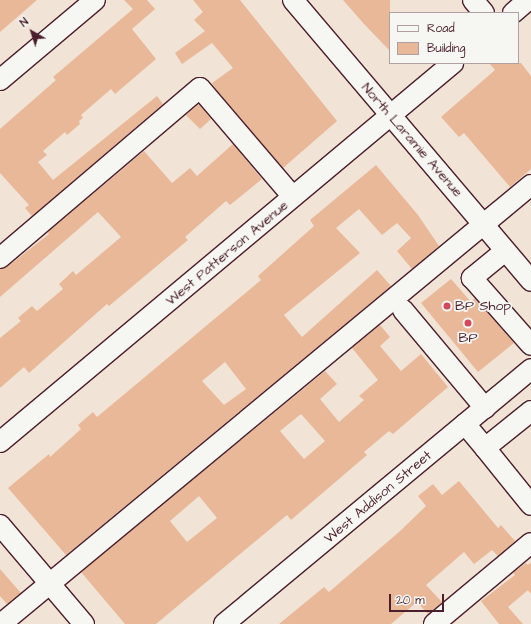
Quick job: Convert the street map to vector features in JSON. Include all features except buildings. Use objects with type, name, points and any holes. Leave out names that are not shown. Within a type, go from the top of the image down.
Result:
[{"type":"street","points":[[0,80],[96,0]]},
{"type":"street","name":"North Laramie Avenue","points":[[292,0],[531,281]]},
{"type":"street","points":[[473,0],[483,12]]},
{"type":"street","points":[[514,12],[528,0]]},
{"type":"street","name":"West Patterson Avenue","points":[[0,442],[452,64]]},
{"type":"street","points":[[0,258],[200,88],[293,197]]},
{"type":"street","points":[[2,624],[531,185]]},
{"type":"street","points":[[505,250],[472,278],[531,345]]},
{"type":"street","points":[[403,310],[485,408]]},
{"type":"street","name":"West Addison Street","points":[[224,624],[531,369]]},
{"type":"street","points":[[485,448],[531,411]]},
{"type":"street","points":[[466,424],[531,505]]},
{"type":"street","points":[[0,525],[84,624]]},
{"type":"street","points":[[434,624],[531,543]]},
{"type":"place","name":"BP Shop","points":[[447,306]]},
{"type":"place","name":"BP","points":[[468,323]]}]
